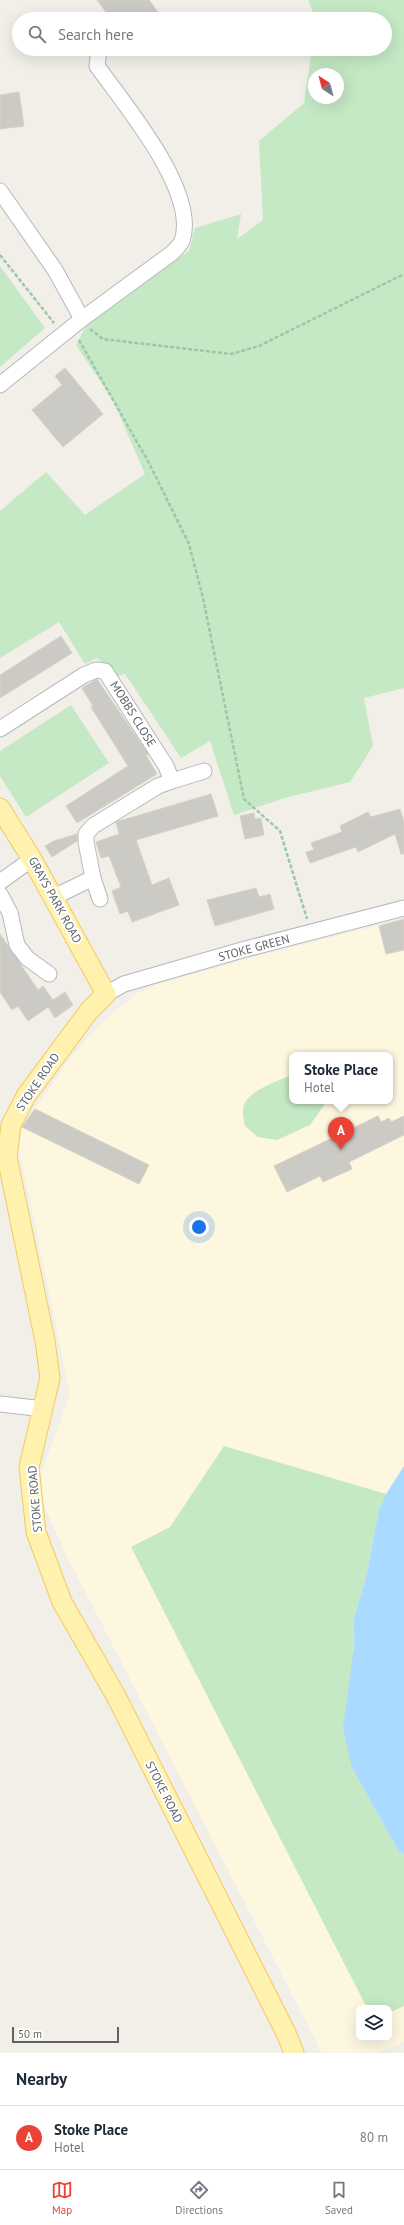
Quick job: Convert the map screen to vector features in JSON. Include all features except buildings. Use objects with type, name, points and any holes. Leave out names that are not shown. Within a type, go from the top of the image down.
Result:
[{"type":"main road","name":"GRAYS PARK ROAD","points":[[0,808],[54,897],[106,994]]},
{"type":"main road","name":"STOKE ROAD","points":[[106,994],[89,1011],[26,1096],[11,1125],[6,1157],[45,1341],[50,1378],[44,1409],[29,1466],[36,1532],[62,1602],[116,1696],[283,2026],[294,2053]]},
{"type":"street","points":[[0,385],[72,327],[172,253],[182,242],[183,223],[180,197],[169,171],[97,66],[98,56]]},
{"type":"street","points":[[0,191],[55,270],[72,327]]},
{"type":"street","name":"MOBBS CLOSE","points":[[0,729],[84,675],[96,670],[105,671],[166,766],[172,781]]},
{"type":"street","points":[[100,899],[93,878],[86,834],[94,826],[151,790],[172,781],[204,771]]},
{"type":"street","points":[[0,882],[32,859]]},
{"type":"street","points":[[54,897],[93,878]]},
{"type":"street","points":[[0,894],[10,913],[18,946],[27,958],[49,974]]},
{"type":"street","name":"STOKE GREEN","points":[[106,994],[124,984],[404,908]]},
{"type":"street","points":[[0,1404],[44,1409]]},
{"type":"path","points":[[0,255],[72,327],[145,456],[189,544],[203,598],[244,799],[280,831],[311,932]]},
{"type":"path","points":[[72,327],[90,329],[103,339],[231,354],[259,346],[404,274]]},
{"type":"shaded area","points":[[404,919],[404,2042],[378,2053],[322,2053],[66,1554],[41,1498],[42,1472],[70,1394],[19,1148],[20,1136],[22,1127],[72,1056],[105,1020],[136,994],[156,985],[261,955]]},
{"type":"green space","points":[[308,0],[404,0],[404,688],[364,698],[373,746],[350,782],[288,797],[234,815],[210,741],[181,758],[125,674],[118,676],[97,658],[85,664],[59,622],[0,658],[0,511],[46,472],[85,515],[145,474],[113,400],[76,345],[92,315],[189,251],[195,228],[241,214],[237,239],[263,220],[259,141],[304,103],[308,76],[308,104],[344,104],[344,68],[309,68],[311,56],[392,56],[392,12],[313,12]]},
{"type":"green space","points":[[0,266],[45,328],[0,367]]},
{"type":"green space","points":[[71,705],[109,763],[26,817],[0,776],[0,751]]},
{"type":"green space","points":[[289,1076],[289,1104],[325,1104],[310,1125],[277,1140],[258,1137],[245,1126],[243,1113],[244,1104],[250,1096],[273,1082]]},
{"type":"green space","points":[[224,1446],[386,1494],[379,1510],[366,1577],[354,1619],[352,1768],[398,1850],[404,1854],[404,2006],[392,2012],[392,2005],[365,2005],[131,1547],[170,1527]]},
{"type":"water","points":[[404,1466],[404,1854],[398,1850],[352,1768],[343,1728],[354,1647],[354,1619],[366,1577],[379,1510],[386,1494]]},
{"type":"place","name":"Stoke Place","points":[[341,1150]]}]
